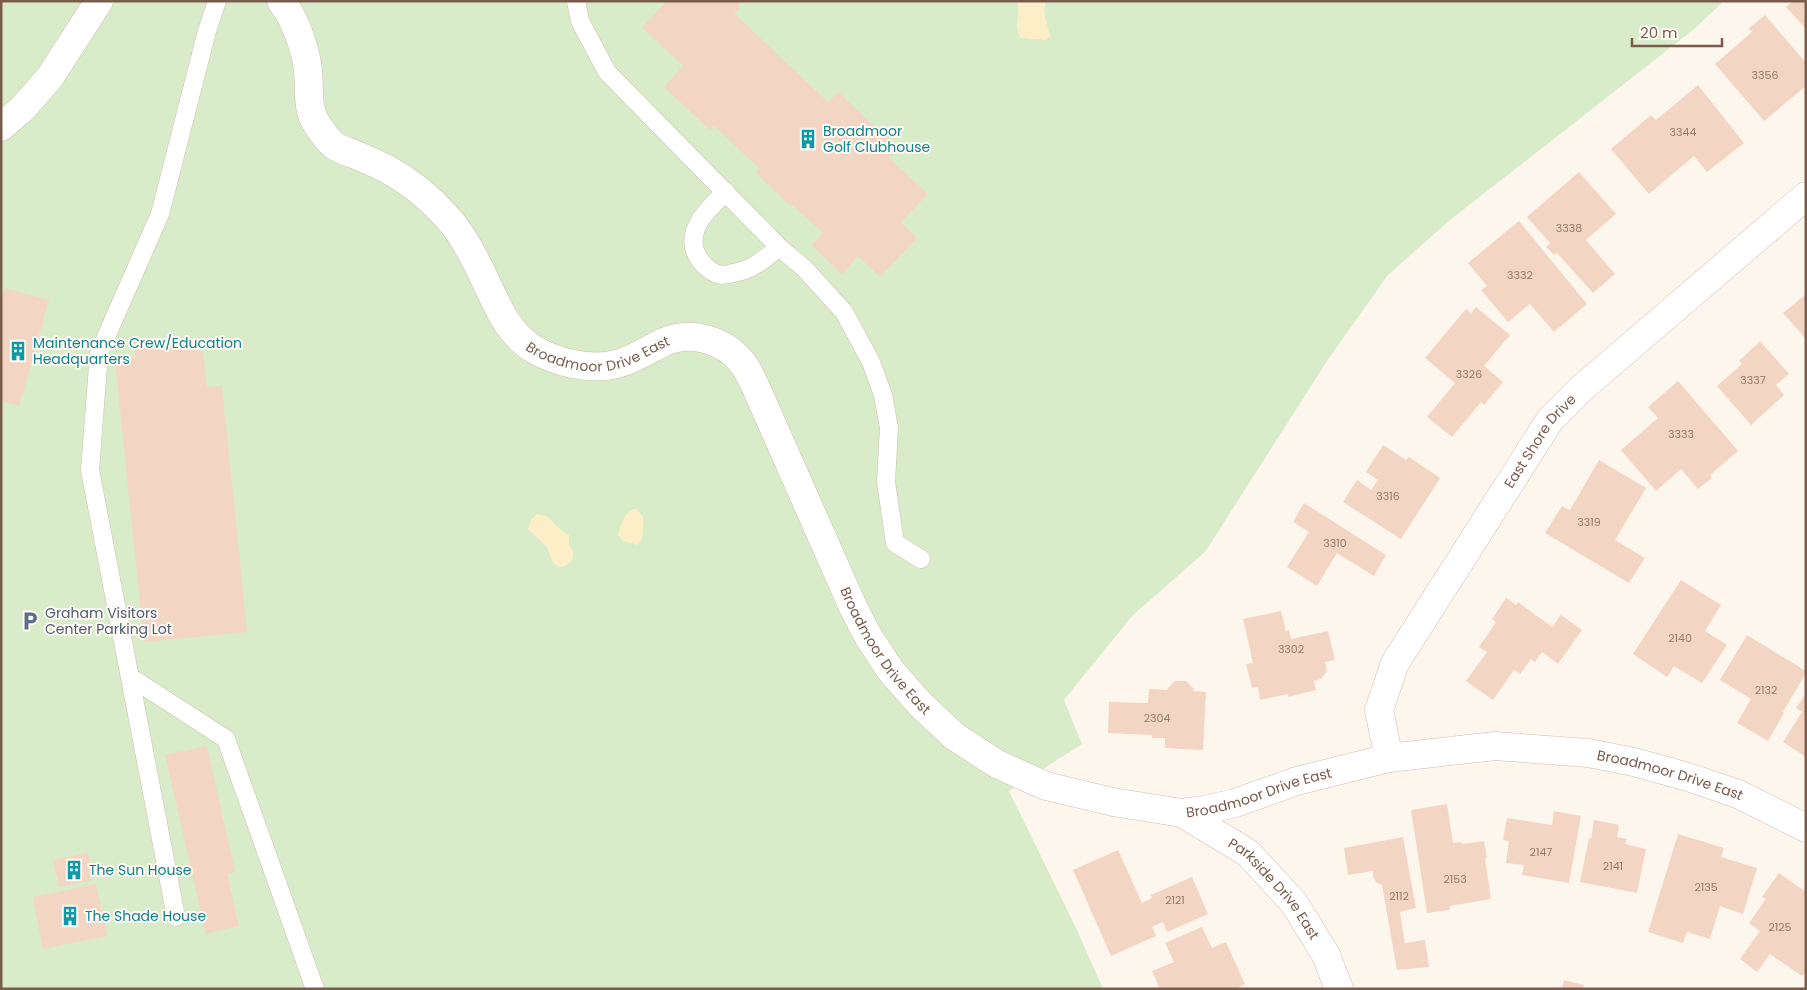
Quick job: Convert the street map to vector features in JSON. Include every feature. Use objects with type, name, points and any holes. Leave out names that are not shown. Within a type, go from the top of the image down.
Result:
[{"type":"street","points":[[1,127],[22,108],[50,77],[99,1]]},
{"type":"street","name":"Broadmoor Drive East","points":[[283,2],[298,32],[304,52],[308,71],[308,98],[317,125],[329,141],[337,147],[387,169],[417,188],[447,216],[468,245],[502,316],[516,335],[535,350],[558,359],[586,365],[611,366],[622,363],[664,342],[689,336],[716,341],[730,350],[746,366],[853,607],[868,636],[891,671],[920,704],[954,736],[997,764],[1046,786],[1114,802],[1182,813],[1235,803],[1297,781],[1389,758],[1496,746],[1588,753],[1688,777],[1730,792],[1806,828]]},
{"type":"street","name":"East Shore Drive","points":[[1389,758],[1380,710],[1395,663],[1550,420],[1582,388],[1806,196]]},
{"type":"street","name":"Parkside Drive East","points":[[1182,813],[1248,853],[1294,902],[1326,955],[1339,989]]},
{"type":"lane","points":[[176,917],[90,470],[99,353],[160,214],[207,30],[218,1]]},
{"type":"lane","points":[[576,1],[580,21],[607,72],[779,247],[805,269],[844,312],[871,362],[883,395],[889,428],[886,482],[895,544],[921,559]]},
{"type":"lane","points":[[726,192],[708,208],[698,221],[694,240],[695,253],[705,267],[721,275],[741,272],[757,265],[779,247]]},
{"type":"lane","points":[[130,677],[226,738],[315,989]]},
{"type":"green space","points":[[1,1],[1724,1],[1693,30],[1450,220],[1388,275],[1329,358],[1205,552],[1133,615],[1064,700],[1082,744],[1009,791],[1077,930],[1103,989],[1,989]]},
{"type":"sand","points":[[1017,1],[1046,1],[1044,11],[1050,36],[1046,40],[1021,38],[1018,34]]},
{"type":"sand","points":[[633,509],[637,509],[643,517],[643,536],[638,545],[623,541],[618,535],[625,517]]},
{"type":"sand","points":[[537,514],[547,516],[569,535],[569,546],[572,549],[573,556],[570,562],[564,566],[560,567],[553,563],[547,547],[528,529],[531,520]]},
{"type":"building","name":"Broadmoor Golf Clubhouse","points":[[667,1],[739,1],[739,8],[734,13],[828,102],[838,92],[898,148],[889,158],[928,194],[901,222],[917,238],[880,277],[858,256],[842,274],[811,245],[823,233],[756,173],[760,169],[714,126],[710,130],[664,87],[683,66],[642,27]]},
{"type":"building","points":[[1793,1],[1806,1],[1806,29],[1786,7]]},
{"type":"building","points":[[1765,15],[1806,63],[1806,86],[1764,121],[1715,64],[1752,32],[1749,28]]},
{"type":"building","points":[[1698,85],[1744,143],[1707,172],[1694,156],[1649,194],[1611,149],[1651,115],[1656,120]]},
{"type":"building","points":[[1579,172],[1616,214],[1586,240],[1615,274],[1593,293],[1557,253],[1554,255],[1546,247],[1550,243],[1527,217]]},
{"type":"building","points":[[1519,221],[1587,304],[1554,332],[1530,304],[1508,322],[1481,290],[1487,286],[1468,263]]},
{"type":"building","name":"Maintenance Crew/Education Headquarters","points":[[5,288],[49,300],[19,406],[1,401],[1,300]]},
{"type":"building","points":[[1806,294],[1806,339],[1783,313]]},
{"type":"building","points":[[1476,307],[1510,335],[1484,366],[1503,382],[1484,405],[1481,402],[1452,437],[1427,417],[1455,383],[1425,358],[1466,309],[1471,313]]},
{"type":"building","points":[[196,339],[198,352],[203,351],[207,387],[222,386],[247,632],[144,642],[115,360],[135,358],[134,346]]},
{"type":"building","points":[[1760,341],[1789,374],[1776,385],[1784,395],[1751,425],[1717,386],[1742,364],[1739,361]]},
{"type":"building","points":[[1678,381],[1738,451],[1710,475],[1712,478],[1698,489],[1681,469],[1656,491],[1621,450],[1658,418],[1648,407]]},
{"type":"building","points":[[1383,445],[1406,460],[1409,457],[1440,478],[1401,539],[1343,502],[1357,480],[1371,490],[1378,480],[1366,472]]},
{"type":"building","points":[[1599,460],[1646,488],[1615,540],[1645,558],[1629,583],[1545,533],[1562,506],[1570,510]]},
{"type":"building","points":[[1304,503],[1386,555],[1374,576],[1337,553],[1317,586],[1287,567],[1309,532],[1293,522]]},
{"type":"building","points":[[1681,580],[1721,605],[1705,631],[1727,645],[1702,683],[1674,666],[1667,677],[1633,654]]},
{"type":"building","points":[[1506,598],[1516,605],[1518,602],[1552,627],[1561,615],[1582,630],[1558,664],[1542,652],[1535,662],[1531,659],[1520,674],[1514,670],[1493,700],[1466,681],[1487,652],[1479,647],[1496,622],[1492,619]]},
{"type":"building","points":[[1281,611],[1286,631],[1289,630],[1291,639],[1328,631],[1335,660],[1325,662],[1327,671],[1321,679],[1314,681],[1316,690],[1288,697],[1288,694],[1260,700],[1258,687],[1252,688],[1246,664],[1253,663],[1243,619]]},
{"type":"building","points":[[1747,635],[1806,671],[1768,741],[1737,723],[1751,699],[1720,680]]},
{"type":"building","points":[[1175,681],[1186,681],[1194,689],[1193,691],[1206,692],[1203,750],[1165,748],[1165,738],[1152,738],[1152,735],[1108,733],[1109,702],[1148,703],[1149,689],[1167,690]]},
{"type":"building","points":[[1806,693],[1806,757],[1783,742],[1802,712],[1796,708]]},
{"type":"building","points":[[207,746],[235,872],[227,874],[239,926],[206,934],[165,755]]},
{"type":"building","points":[[1447,804],[1453,843],[1461,842],[1462,844],[1484,841],[1491,899],[1450,906],[1450,910],[1427,913],[1411,810]]},
{"type":"building","points":[[1554,811],[1581,816],[1569,883],[1522,875],[1524,865],[1506,863],[1509,841],[1503,840],[1507,818],[1552,825]]},
{"type":"building","points":[[1594,820],[1619,825],[1617,837],[1627,839],[1625,844],[1646,849],[1637,893],[1580,882]]},
{"type":"building","points":[[1678,834],[1724,848],[1721,857],[1757,868],[1743,914],[1720,906],[1710,939],[1687,932],[1683,943],[1648,932]]},
{"type":"building","points":[[1403,837],[1416,908],[1400,912],[1405,943],[1425,940],[1429,967],[1397,970],[1382,885],[1377,883],[1373,877],[1373,871],[1348,875],[1344,848]]},
{"type":"building","points":[[1118,850],[1142,903],[1152,898],[1151,895],[1192,877],[1208,914],[1167,932],[1163,922],[1152,927],[1156,936],[1111,956],[1073,870]]},
{"type":"building","name":"The Sun House","points":[[88,853],[94,880],[59,887],[53,860]]},
{"type":"building","points":[[1779,873],[1806,892],[1806,971],[1802,976],[1770,954],[1757,972],[1740,959],[1760,931],[1749,923],[1766,899],[1762,897]]},
{"type":"building","name":"The Shade House","points":[[96,884],[107,936],[43,949],[33,897]]},
{"type":"building","points":[[1202,927],[1212,948],[1226,942],[1245,984],[1235,989],[1160,989],[1152,971],[1174,962],[1165,943]]},
{"type":"building","points":[[1564,980],[1584,985],[1583,989],[1562,989]]},
{"type":"place","name":"Broadmoor Golf Clubhouse","points":[[808,139]]},
{"type":"place","name":"Maintenance Crew/Education Headquarters","points":[[18,351]]},
{"type":"place","name":"Graham Visitors Center Parking Lot","points":[[30,621]]},
{"type":"place","name":"The Sun House","points":[[74,870]]},
{"type":"place","name":"The Shade House","points":[[70,916]]}]
